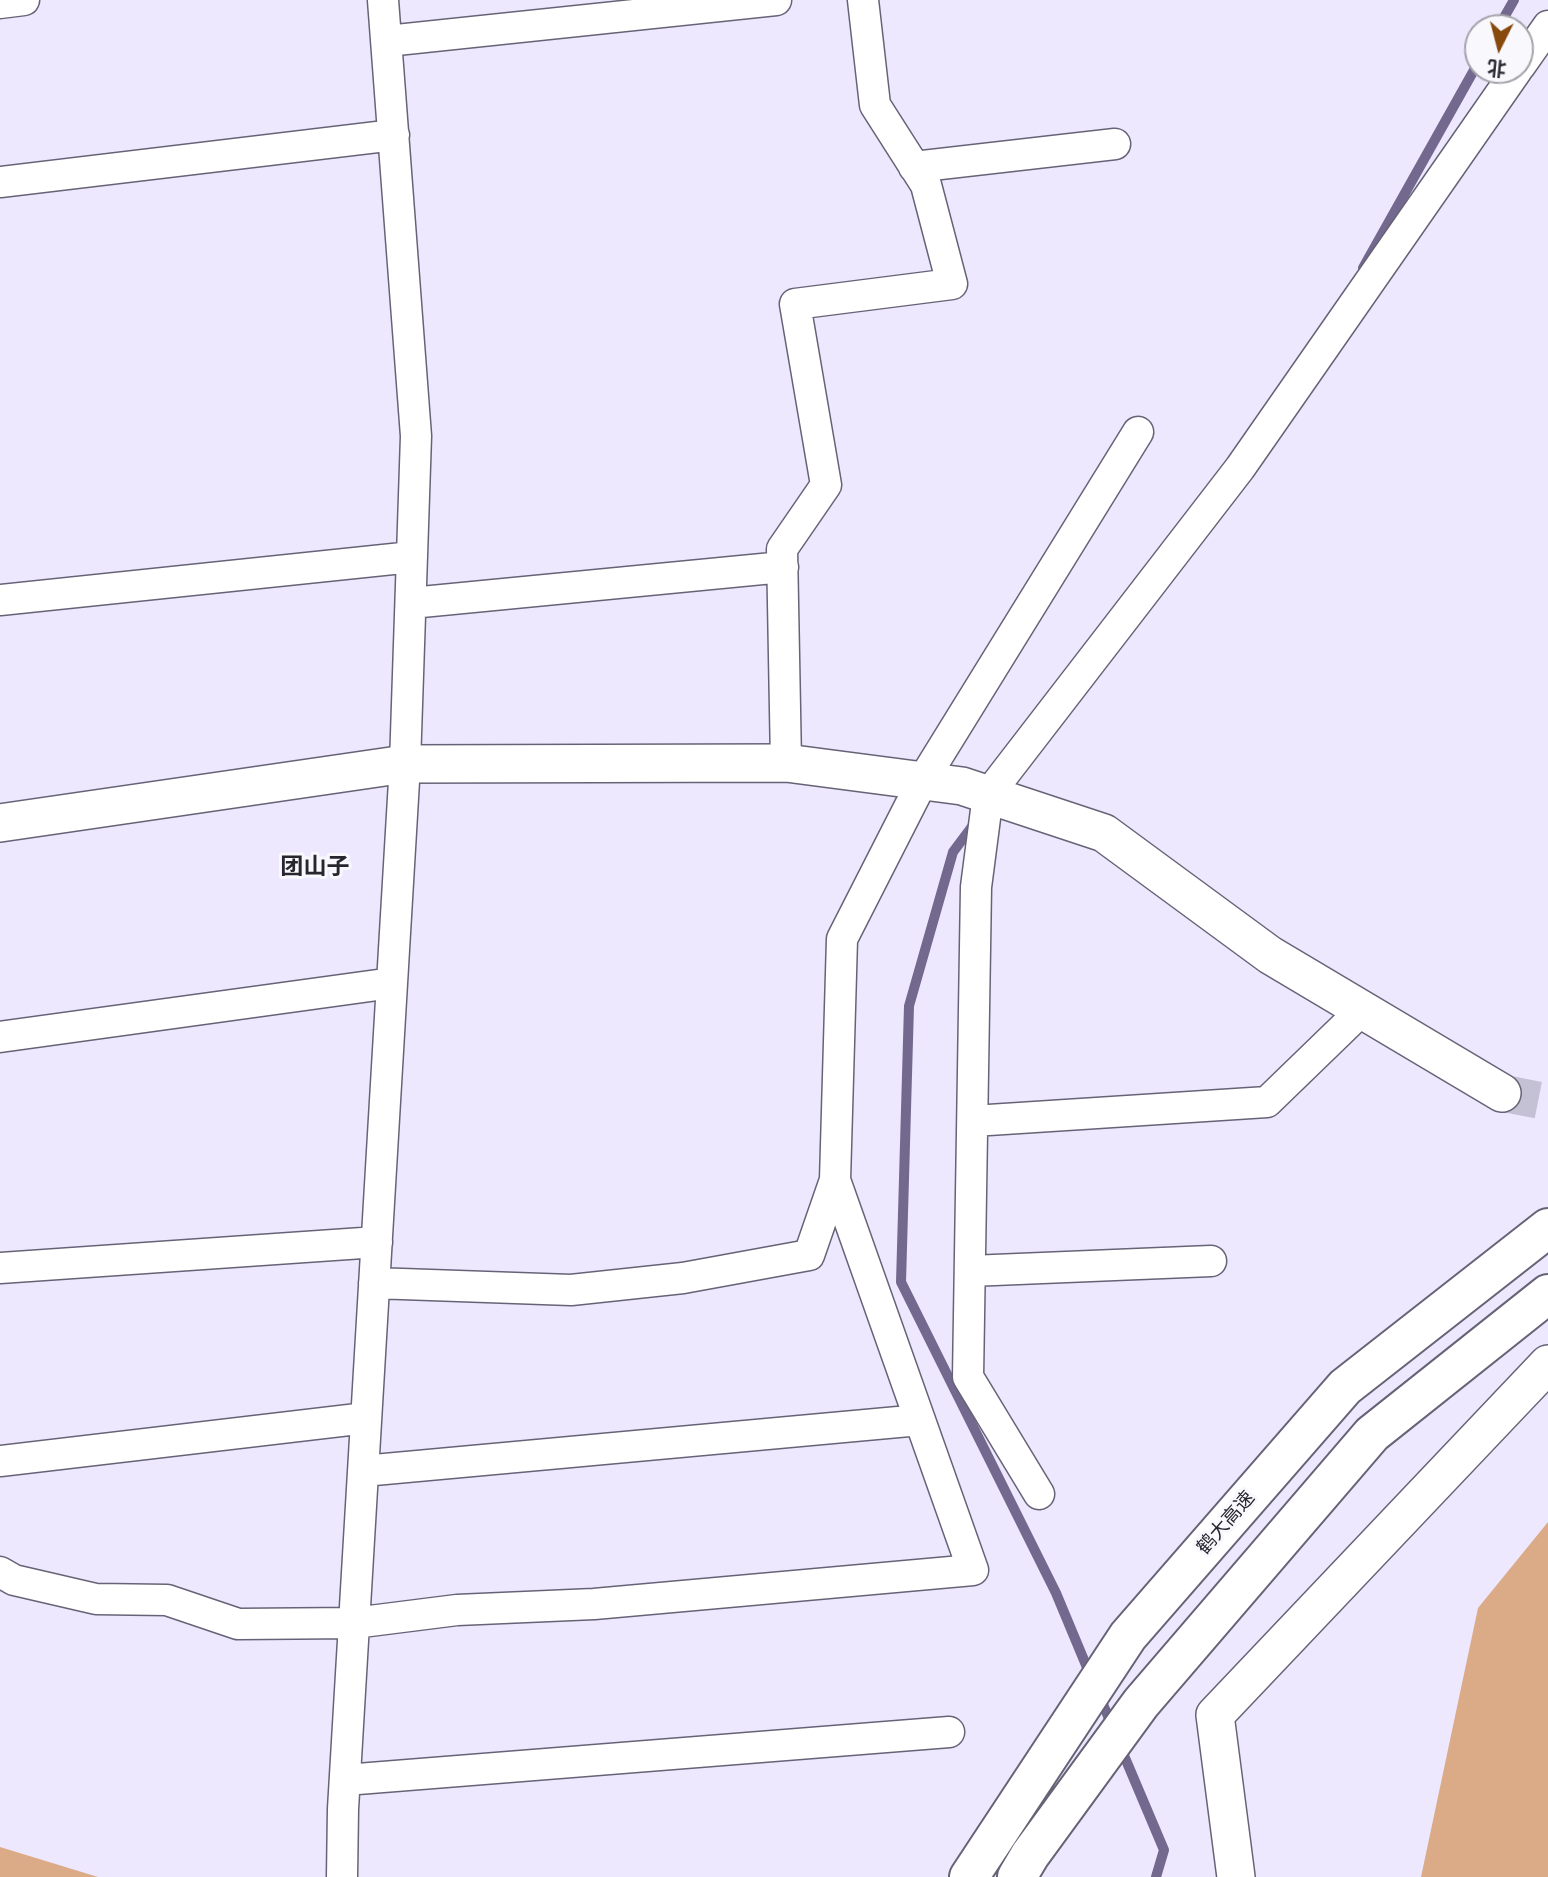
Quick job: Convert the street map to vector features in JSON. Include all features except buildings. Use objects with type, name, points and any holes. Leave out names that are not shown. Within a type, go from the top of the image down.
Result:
[{"type":"highway","name":"鹤大高速","points":[[969,1877],[1128,1636],[1345,1387],[1548,1228]]},
{"type":"highway","points":[[1024,1866],[1132,1716],[1372,1434],[1548,1294]]},
{"type":"street","points":[[0,2],[24,0]]},
{"type":"street","points":[[342,1877],[345,1780],[405,764],[416,436],[383,0]]},
{"type":"street","points":[[387,41],[776,0]]},
{"type":"street","points":[[786,763],[782,549],[826,485],[794,304],[952,284],[926,185],[875,105],[863,0]]},
{"type":"street","points":[[1534,46],[1548,26]]},
{"type":"street","points":[[1039,1494],[968,1377],[976,887],[988,794],[1240,468],[1508,84]]},
{"type":"street","points":[[0,182],[394,135]]},
{"type":"street","points":[[914,167],[1115,144]]},
{"type":"street","points":[[374,1283],[571,1290],[683,1278],[809,1255],[835,1180],[842,939],[923,780],[1138,432]]},
{"type":"street","points":[[0,600],[412,557]]},
{"type":"street","points":[[411,603],[783,567]]},
{"type":"street","points":[[0,823],[405,764],[786,763],[962,786],[1104,833],[1270,955],[1502,1093]]},
{"type":"street","points":[[0,1037],[392,983]]},
{"type":"street","points":[[972,1121],[1268,1102],[1362,1010]]},
{"type":"street","points":[[0,1572],[14,1580],[96,1599],[167,1600],[238,1624],[354,1623],[457,1610],[594,1604],[973,1570],[835,1180]]},
{"type":"street","points":[[0,1268],[377,1242]]},
{"type":"street","points":[[970,1271],[1212,1261]]},
{"type":"street","points":[[1236,1877],[1215,1715],[1548,1364]]},
{"type":"street","points":[[0,1461],[366,1418]]},
{"type":"street","points":[[363,1471],[920,1420]]},
{"type":"street","points":[[345,1780],[949,1732]]},
{"type":"shaded area","points":[[1548,1522],[1548,1877],[1421,1877],[1478,1608]]},
{"type":"shaded area","points":[[0,1847],[98,1877],[0,1877]]},
{"type":"waterway","points":[[1506,14],[1514,0]]},
{"type":"waterway","points":[[1363,268],[1466,84]]},
{"type":"waterway","points":[[977,820],[953,852],[909,1006],[901,1282],[1056,1593],[1091,1677]]},
{"type":"waterway","points":[[1099,1695],[1113,1728]]},
{"type":"waterway","points":[[1120,1746],[1164,1850],[1156,1877]]},
{"type":"tunnel","points":[[1502,1093],[1548,1102]]},
{"type":"district","name":"团山子","points":[[315,867]]}]
